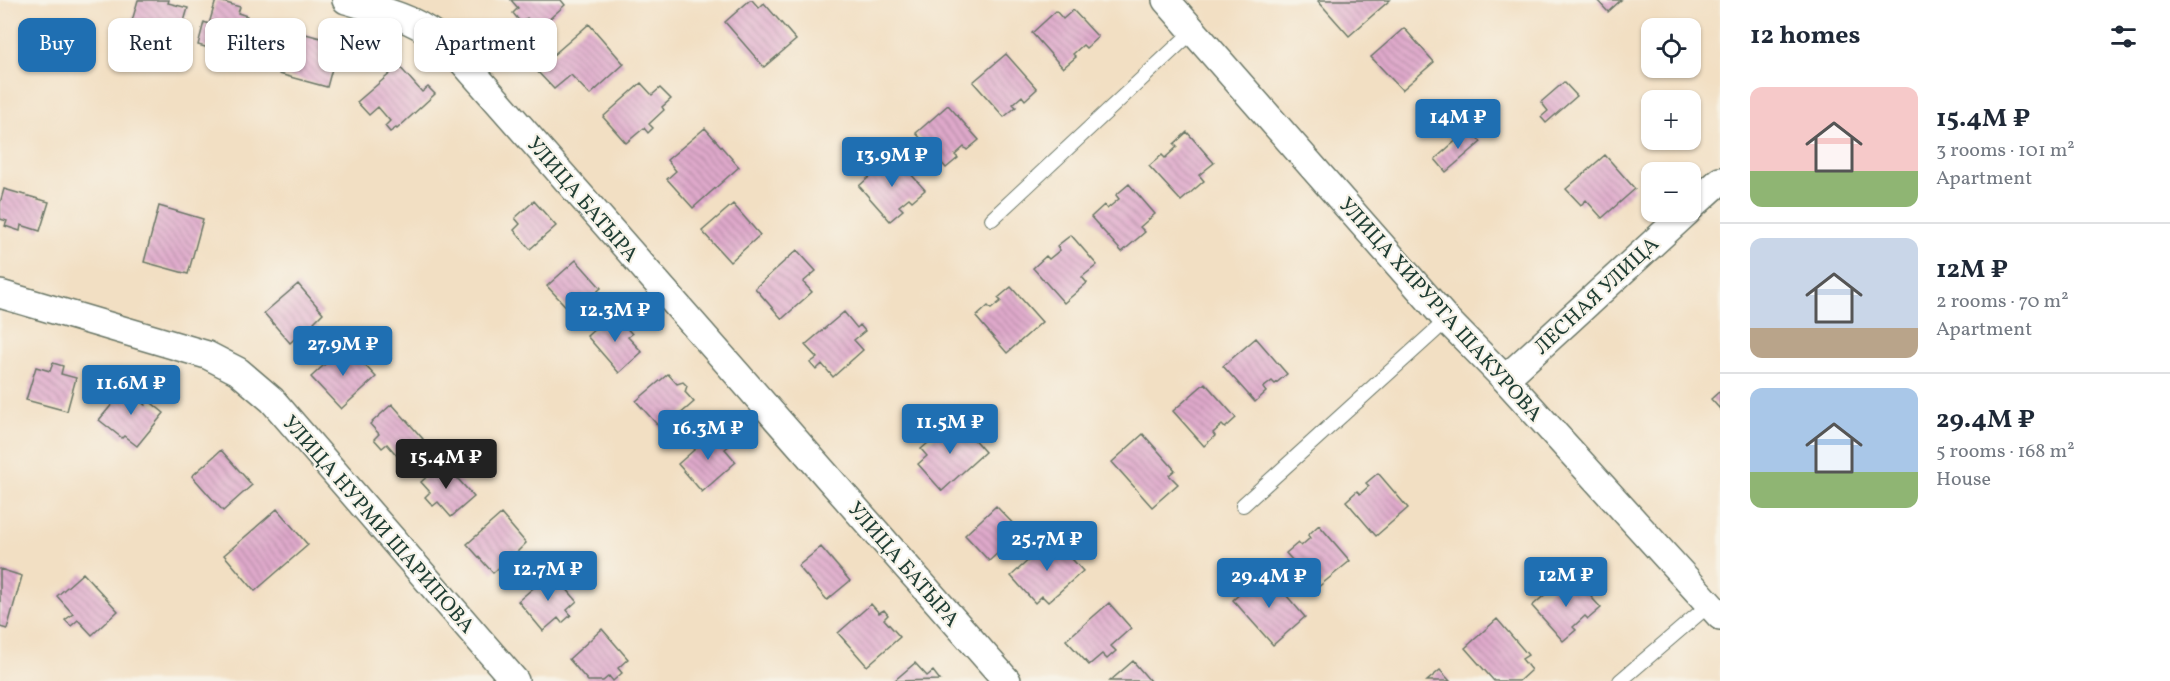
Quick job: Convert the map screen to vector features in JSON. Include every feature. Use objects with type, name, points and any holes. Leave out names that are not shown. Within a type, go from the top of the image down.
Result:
[{"type":"street","name":"УЛИЦА БАТЫРА","points":[[346,0],[404,16],[430,30],[450,47],[1007,681]]},
{"type":"street","name":"УЛИЦА ХИРУРГА ШАКУРОВА","points":[[1166,0],[1447,321],[1505,379],[1715,610]]},
{"type":"street","points":[[1701,198],[1720,181]]},
{"type":"street","name":"ЛЕСНАЯ УЛИЦА","points":[[1505,379],[1676,222]]},
{"type":"street","name":"УЛИЦА НУРМИ ШАРИПОВА","points":[[0,294],[207,355],[238,371],[272,400],[515,681]]},
{"type":"lane","points":[[992,219],[1193,31]]},
{"type":"lane","points":[[1243,505],[1447,321]]},
{"type":"lane","points":[[1620,681],[1715,610]]},
{"type":"building","points":[[138,0],[169,0],[168,3],[188,8],[185,18],[133,18]]},
{"type":"building","points":[[216,0],[240,7],[238,13],[247,16],[246,18],[211,18]]},
{"type":"building","points":[[511,0],[561,0],[565,5],[550,18],[517,18],[513,13],[518,8]]},
{"type":"building","points":[[750,0],[759,8],[764,3],[796,40],[764,67],[725,22]]},
{"type":"building","points":[[1390,0],[1349,36],[1318,1]]},
{"type":"building","points":[[1597,0],[1621,0],[1608,12]]},
{"type":"building","points":[[1073,10],[1098,37],[1086,48],[1083,45],[1073,54],[1076,57],[1063,68],[1032,33],[1056,11],[1063,19]]},
{"type":"building","points":[[205,22],[205,47],[198,45]]},
{"type":"building","points":[[589,24],[624,64],[590,95],[571,75],[554,89],[538,72],[557,72],[557,52]]},
{"type":"building","points":[[1404,28],[1434,62],[1402,90],[1371,57]]},
{"type":"building","points":[[306,34],[318,37],[318,72],[331,72],[327,87],[279,74],[280,72],[306,72]]},
{"type":"building","points":[[1006,54],[1037,89],[1025,100],[1022,96],[1013,104],[1016,107],[1004,117],[973,82]]},
{"type":"building","points":[[402,69],[422,92],[428,87],[435,94],[397,129],[390,132],[385,126],[390,121],[378,107],[369,115],[357,102],[392,72],[402,72]]},
{"type":"building","points":[[1564,82],[1577,96],[1546,123],[1541,117],[1548,111],[1541,102]]},
{"type":"building","points":[[641,83],[652,95],[660,88],[671,99],[662,107],[664,110],[649,124],[653,128],[648,133],[644,128],[626,143],[603,117]]},
{"type":"building","points":[[948,105],[979,140],[967,150],[964,147],[955,155],[958,158],[946,168],[916,133]]},
{"type":"building","points":[[705,128],[739,167],[693,208],[667,179],[676,171],[667,160]]},
{"type":"building","points":[[1469,129],[1481,142],[1446,172],[1435,159]]},
{"type":"building","points":[[1187,132],[1214,163],[1199,175],[1204,181],[1181,201],[1149,166],[1162,155],[1165,158],[1177,147],[1174,144]]},
{"type":"building","points":[[894,155],[925,190],[912,201],[909,198],[899,206],[903,210],[890,221],[859,186]]},
{"type":"building","points":[[1605,155],[1635,189],[1602,218],[1586,200],[1581,205],[1566,189]]},
{"type":"building","points":[[1129,184],[1155,214],[1140,227],[1145,232],[1122,252],[1091,217],[1104,205],[1107,209],[1119,199],[1116,195]]},
{"type":"building","points":[[4,189],[49,202],[40,231],[21,225],[20,231],[5,226],[7,221],[0,219],[0,203]]},
{"type":"building","points":[[534,201],[556,226],[530,249],[514,230],[520,224],[515,218]]},
{"type":"building","points":[[733,204],[760,235],[730,262],[702,231]]},
{"type":"building","points":[[159,206],[203,219],[188,274],[144,262]]},
{"type":"building","points":[[1071,235],[1097,265],[1082,277],[1087,283],[1064,303],[1033,268],[1046,256],[1049,259],[1060,250],[1057,246]]},
{"type":"building","points":[[797,250],[816,271],[803,282],[812,292],[782,319],[755,288]]},
{"type":"building","points":[[576,260],[601,288],[573,314],[547,286]]},
{"type":"building","points":[[298,284],[323,313],[314,322],[318,326],[308,335],[304,330],[290,343],[264,313]]},
{"type":"building","points":[[1011,287],[1042,322],[1007,353],[976,317],[988,306],[991,309],[1001,301],[998,298]]},
{"type":"building","points":[[844,312],[857,328],[860,325],[865,331],[854,340],[863,350],[833,377],[822,364],[816,370],[810,363],[817,358],[805,345]]},
{"type":"building","points":[[613,313],[632,334],[628,337],[642,352],[619,373],[587,336]]},
{"type":"building","points":[[1256,338],[1287,374],[1275,384],[1272,381],[1263,388],[1266,392],[1255,402],[1223,366]]},
{"type":"building","points":[[346,345],[376,377],[341,409],[311,377]]},
{"type":"building","points":[[53,363],[63,366],[61,374],[76,378],[67,411],[26,400],[36,367],[50,371]]},
{"type":"building","points":[[668,374],[677,384],[683,382],[687,386],[685,392],[694,402],[662,430],[636,401]]},
{"type":"building","points":[[1205,383],[1236,418],[1225,428],[1222,425],[1213,433],[1215,436],[1204,446],[1173,411]]},
{"type":"building","points":[[129,384],[142,395],[139,400],[145,405],[148,400],[164,413],[137,446],[124,436],[122,438],[99,420]]},
{"type":"building","points":[[1720,391],[1720,409],[1711,399]]},
{"type":"building","points":[[392,404],[423,439],[400,459],[387,444],[382,448],[374,439],[379,434],[370,424]]},
{"type":"building","points":[[956,419],[985,452],[942,491],[918,464],[927,456],[921,449]]},
{"type":"building","points":[[717,430],[730,445],[725,449],[736,462],[702,492],[678,464]]},
{"type":"building","points":[[1143,434],[1175,470],[1169,475],[1178,484],[1152,507],[1112,462]]},
{"type":"building","points":[[221,450],[252,485],[223,511],[192,476]]},
{"type":"building","points":[[443,462],[474,497],[451,517],[438,502],[433,506],[425,497],[430,492],[421,482]]},
{"type":"building","points":[[1378,473],[1408,508],[1376,536],[1346,501],[1357,491],[1360,494],[1369,486],[1366,483]]},
{"type":"building","points":[[996,506],[1021,532],[989,561],[965,535]]},
{"type":"building","points":[[277,509],[308,545],[255,591],[224,555]]},
{"type":"building","points":[[501,514],[526,543],[517,552],[521,557],[512,565],[507,560],[493,573],[467,544]]},
{"type":"building","points":[[1319,525],[1350,561],[1317,588],[1286,553],[1298,543],[1301,546],[1310,538],[1308,535]]},
{"type":"building","points":[[1053,538],[1083,571],[1048,602],[1042,596],[1035,603],[1011,576]]},
{"type":"building","points":[[821,547],[850,581],[827,600],[798,566]]},
{"type":"building","points":[[0,569],[22,576],[7,629],[0,627]]},
{"type":"building","points":[[552,572],[577,601],[567,610],[571,615],[562,623],[558,618],[543,631],[518,601]]},
{"type":"building","points":[[83,573],[118,611],[92,635],[78,620],[71,626],[65,620],[73,614],[57,596]]},
{"type":"building","points":[[1260,576],[1268,586],[1274,581],[1305,617],[1273,645],[1233,600]]},
{"type":"building","points":[[1575,579],[1601,608],[1588,619],[1585,616],[1573,627],[1576,630],[1563,641],[1532,606],[1555,586],[1560,592]]},
{"type":"building","points":[[1109,603],[1131,628],[1111,646],[1116,651],[1107,659],[1102,654],[1089,665],[1066,640]]},
{"type":"building","points":[[871,604],[879,613],[884,610],[888,615],[884,619],[900,637],[867,666],[838,633]]},
{"type":"building","points":[[1497,619],[1528,655],[1522,659],[1531,670],[1519,681],[1494,681],[1465,648]]},
{"type":"building","points":[[602,629],[628,659],[618,668],[622,673],[613,681],[609,676],[603,681],[588,681],[569,659]]},
{"type":"building","points":[[1133,661],[1150,681],[1110,681]]},
{"type":"building","points":[[915,663],[927,676],[933,671],[940,680],[894,681]]},
{"type":"building","points":[[1440,670],[1450,681],[1427,681]]}]
